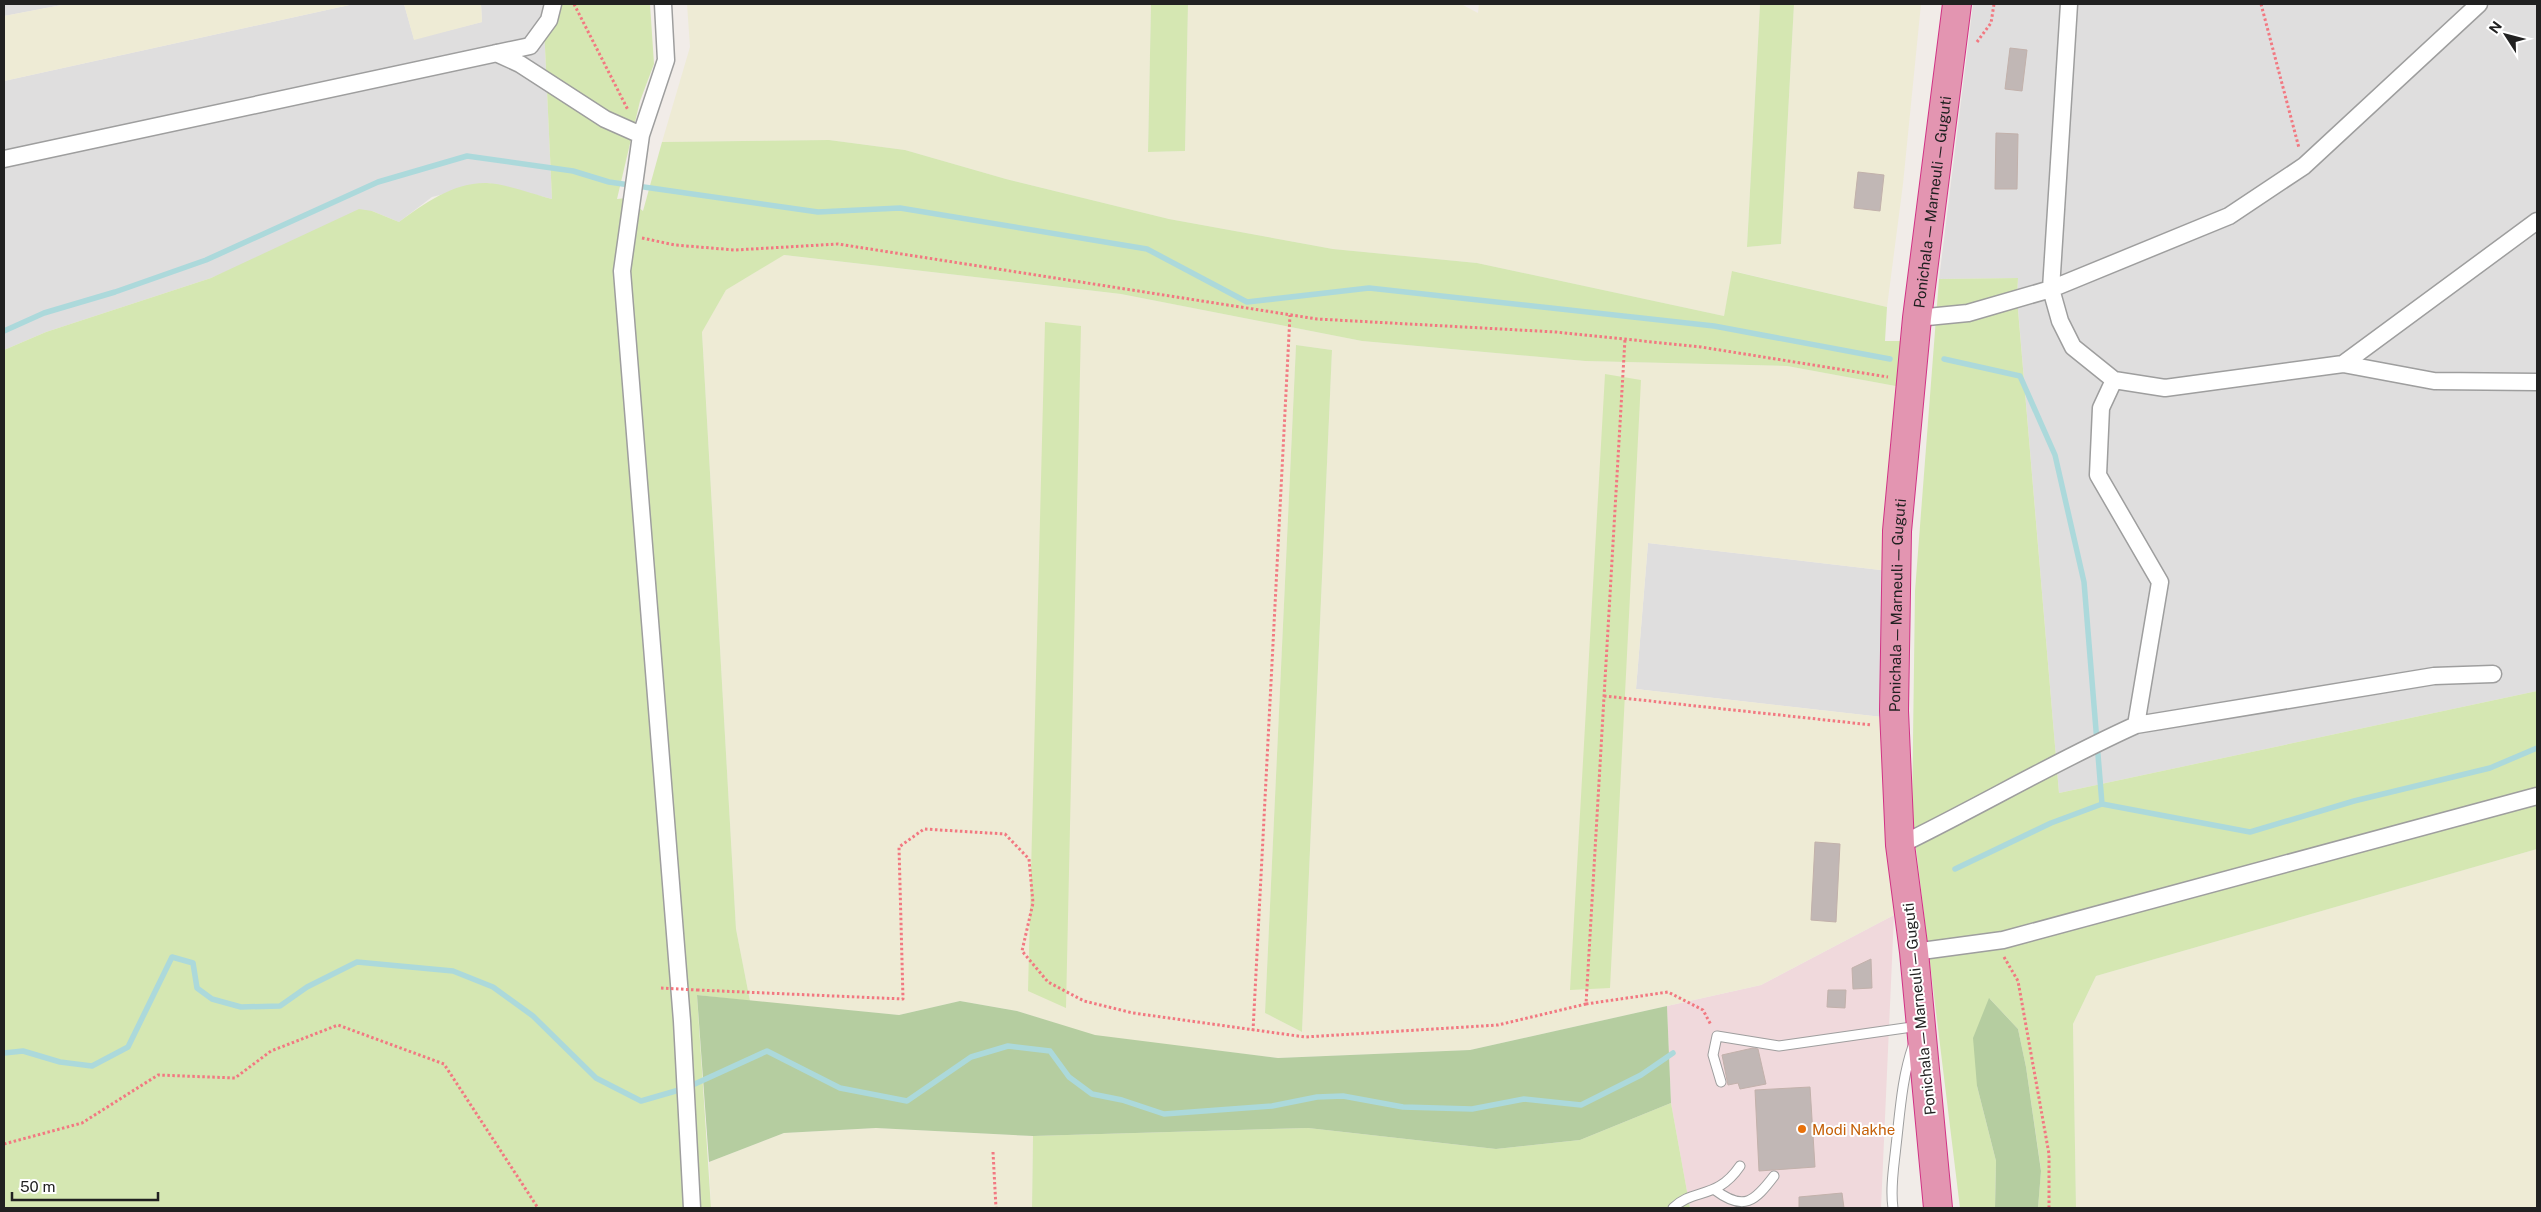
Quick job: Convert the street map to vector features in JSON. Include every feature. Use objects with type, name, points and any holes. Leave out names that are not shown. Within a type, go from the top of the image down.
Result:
[{"type":"highway","name":"Ponichala — Marneuli — Guguti","points":[[1938,1208],[1914,952],[1900,845],[1894,727],[1897,531],[1917,318],[1957,4]]},
{"type":"street","points":[[4,159],[530,46],[549,20],[553,4]]},
{"type":"street","points":[[662,4],[666,60],[641,136],[622,270],[682,1021],[692,1208]]},
{"type":"street","points":[[2069,4],[2051,289],[2060,322],[2073,347],[2114,380],[2165,388],[2344,364],[2434,381],[2537,382]]},
{"type":"street","points":[[1917,318],[1968,313],[2051,289],[2229,216],[2304,166],[2479,4]]},
{"type":"street","points":[[496,53],[520,64],[605,119],[641,136]]},
{"type":"street","points":[[2344,364],[2537,221]]},
{"type":"street","points":[[2114,380],[2101,408],[2098,475],[2160,582],[2136,725]]},
{"type":"street","points":[[1900,845],[1966,813],[2079,750],[2136,725],[2434,676],[2493,674]]},
{"type":"street","points":[[1914,952],[1996,941],[2537,796]]},
{"type":"lane","points":[[1721,1082],[1715,1069],[1713,1055],[1717,1036],[1779,1046],[1921,1026],[1907,1062],[1900,1107],[1893,1173],[1893,1208]]},
{"type":"lane","points":[[1673,1208],[1678,1202],[1715,1190],[1731,1179],[1740,1166]]},
{"type":"lane","points":[[1715,1190],[1727,1199],[1736,1202],[1748,1200],[1759,1196],[1774,1176]]},
{"type":"path","points":[[574,4],[641,136]]},
{"type":"path","points":[[2260,4],[2304,166]]},
{"type":"path","points":[[627,234],[675,246],[735,250],[838,244],[1317,319],[1556,332],[1625,339],[1701,347],[1911,381]]},
{"type":"path","points":[[1253,1031],[1290,315]]},
{"type":"path","points":[[1586,1004],[1625,339]]},
{"type":"path","points":[[1604,696],[1894,727]]},
{"type":"path","points":[[661,988],[903,999],[899,847],[924,829],[1005,834],[1029,859],[1033,903],[1022,951],[1048,982],[1092,1003],[1133,1013],[1305,1037],[1498,1025],[1586,1004],[1668,992],[1703,1010],[1717,1036]]},
{"type":"path","points":[[1996,941],[2018,981],[2049,1154],[2049,1208]]},
{"type":"path","points":[[4,1144],[82,1123],[158,1075],[236,1078],[272,1051],[338,1025],[444,1064],[538,1208]]},
{"type":"path","points":[[993,1152],[996,1208]]},
{"type":"shaded area","points":[[4,4],[67,4],[4,16]]},
{"type":"shaded area","points":[[67,4],[354,4],[4,81],[4,16]]},
{"type":"shaded area","points":[[354,4],[404,4],[414,39],[482,22],[481,4],[543,4],[552,199],[488,183],[432,197],[399,222],[372,211],[211,278],[46,332],[4,350],[4,81]]},
{"type":"shaded area","points":[[404,4],[481,4],[482,22],[414,40]]},
{"type":"shaded area","points":[[687,4],[1151,4],[1148,152],[1185,151],[1188,4],[1461,4],[1478,13],[1479,4],[1760,4],[1747,247],[1781,244],[1794,4],[1921,4],[1903,184],[1887,307],[1733,271],[1724,316],[1477,263],[1333,249],[1169,219],[1006,179],[905,150],[829,140],[662,142],[690,47]]},
{"type":"shaded area","points":[[1973,4],[2537,4],[2537,691],[2059,793],[2017,297],[2018,278],[1939,279]]},
{"type":"shaded area","points":[[783,255],[1121,294],[1362,341],[1585,361],[1787,366],[1901,387],[1889,571],[1648,543],[1636,689],[1882,717],[1894,915],[1761,985],[1470,1050],[1278,1058],[1095,1036],[1017,1011],[960,1001],[899,1015],[750,1001],[736,929],[702,331],[726,290]],"holes":[[[1296,345],[1332,350],[1302,1032],[1265,1013]]]},
{"type":"shaded area","points":[[1648,543],[1889,571],[1882,717],[1636,689]]},
{"type":"shaded area","points":[[2537,849],[2537,1208],[2076,1208],[2073,1024],[2096,976]]},
{"type":"shaded area","points":[[1894,915],[1881,1208],[1690,1208],[1671,1103],[1667,1006],[1761,985]]},
{"type":"shaded area","points":[[876,1128],[1033,1136],[1032,1208],[711,1208],[709,1162],[784,1133]]},
{"type":"green space","points":[[543,4],[650,4],[654,64],[640,101],[617,199],[627,198],[643,211],[662,142],[829,140],[905,150],[1006,179],[1169,219],[1333,249],[1477,263],[1724,316],[1732,271],[1887,307],[1885,341],[1904,341],[1901,387],[1787,366],[1585,361],[1362,341],[1121,294],[784,255],[726,290],[702,332],[736,929],[750,1001],[697,995],[711,1208],[4,1208],[4,350],[46,332],[211,278],[359,209],[372,211],[399,222],[440,195],[463,186],[487,183],[502,185],[552,199]]},
{"type":"green space","points":[[1151,4],[1188,4],[1185,151],[1148,152]]},
{"type":"green space","points":[[1760,4],[1794,4],[1781,244],[1747,247]]},
{"type":"green space","points":[[2018,278],[2017,298],[2059,793],[2537,691],[2537,849],[2096,976],[2073,1024],[2076,1208],[2038,1208],[2041,1170],[2026,1067],[2018,1029],[1990,999],[1977,1086],[1996,1161],[1995,1208],[1960,1208],[1912,816],[1915,591],[1939,279]]},
{"type":"green space","points":[[1045,322],[1081,326],[1066,1008],[1028,991]]},
{"type":"green space","points":[[1296,345],[1332,350],[1302,1032],[1265,1013]]},
{"type":"green space","points":[[1605,374],[1641,380],[1610,988],[1570,990]]},
{"type":"green space","points":[[697,995],[899,1015],[960,1001],[1017,1011],[1095,1035],[1278,1058],[1470,1050],[1667,1006],[1671,1103],[1580,1140],[1496,1149],[1308,1128],[1033,1136],[876,1128],[784,1133],[709,1162]]},
{"type":"green space","points":[[1989,998],[2018,1029],[2026,1067],[2041,1171],[2038,1208],[1995,1208],[1996,1161],[1977,1086],[1973,1038]]},
{"type":"green space","points":[[1671,1103],[1690,1208],[1032,1208],[1033,1136],[1308,1128],[1496,1149],[1580,1140]]},
{"type":"building","points":[[2010,48],[2027,50],[2022,91],[2005,89]]},
{"type":"building","points":[[1996,133],[2018,134],[2017,189],[1995,189]]},
{"type":"building","points":[[1858,172],[1884,175],[1880,211],[1854,208]]},
{"type":"building","points":[[1815,842],[1840,844],[1836,922],[1811,920]]},
{"type":"building","points":[[1871,959],[1872,988],[1853,989],[1852,968]]},
{"type":"building","points":[[1828,990],[1846,990],[1845,1008],[1827,1007]]},
{"type":"building","points":[[1753,1048],[1758,1049],[1766,1084],[1740,1089],[1738,1083],[1728,1085],[1722,1055]]},
{"type":"building","points":[[1810,1087],[1815,1167],[1759,1171],[1755,1090]]},
{"type":"building","points":[[1842,1193],[1844,1208],[1799,1208],[1799,1197]]},
{"type":"waterway","points":[[4,331],[44,313],[115,292],[206,260],[378,182],[467,156],[573,171],[609,182],[818,212],[900,208],[1147,249],[1247,302],[1369,288],[1714,326],[1890,359]]},
{"type":"waterway","points":[[1944,359],[2020,376],[2055,455],[2084,582],[2102,804]]},
{"type":"waterway","points":[[1955,869],[2051,823],[2102,804],[2250,832],[2354,801],[2490,768],[2537,748]]},
{"type":"waterway","points":[[4,1053],[23,1051],[60,1062],[92,1066],[128,1047],[172,957],[193,963],[197,988],[212,999],[241,1007],[280,1006],[307,987],[357,962],[453,971],[493,987],[533,1016],[596,1078],[641,1101],[686,1088],[767,1051],[840,1088],[907,1101],[971,1057],[1008,1046],[1050,1051],[1069,1077],[1092,1094],[1122,1100],[1164,1114],[1272,1106],[1317,1097],[1343,1096],[1403,1107],[1472,1109],[1524,1099],[1581,1105],[1641,1075],[1673,1053]]},
{"type":"place","name":"Modi Nakhe","points":[[1802,1129]]}]
